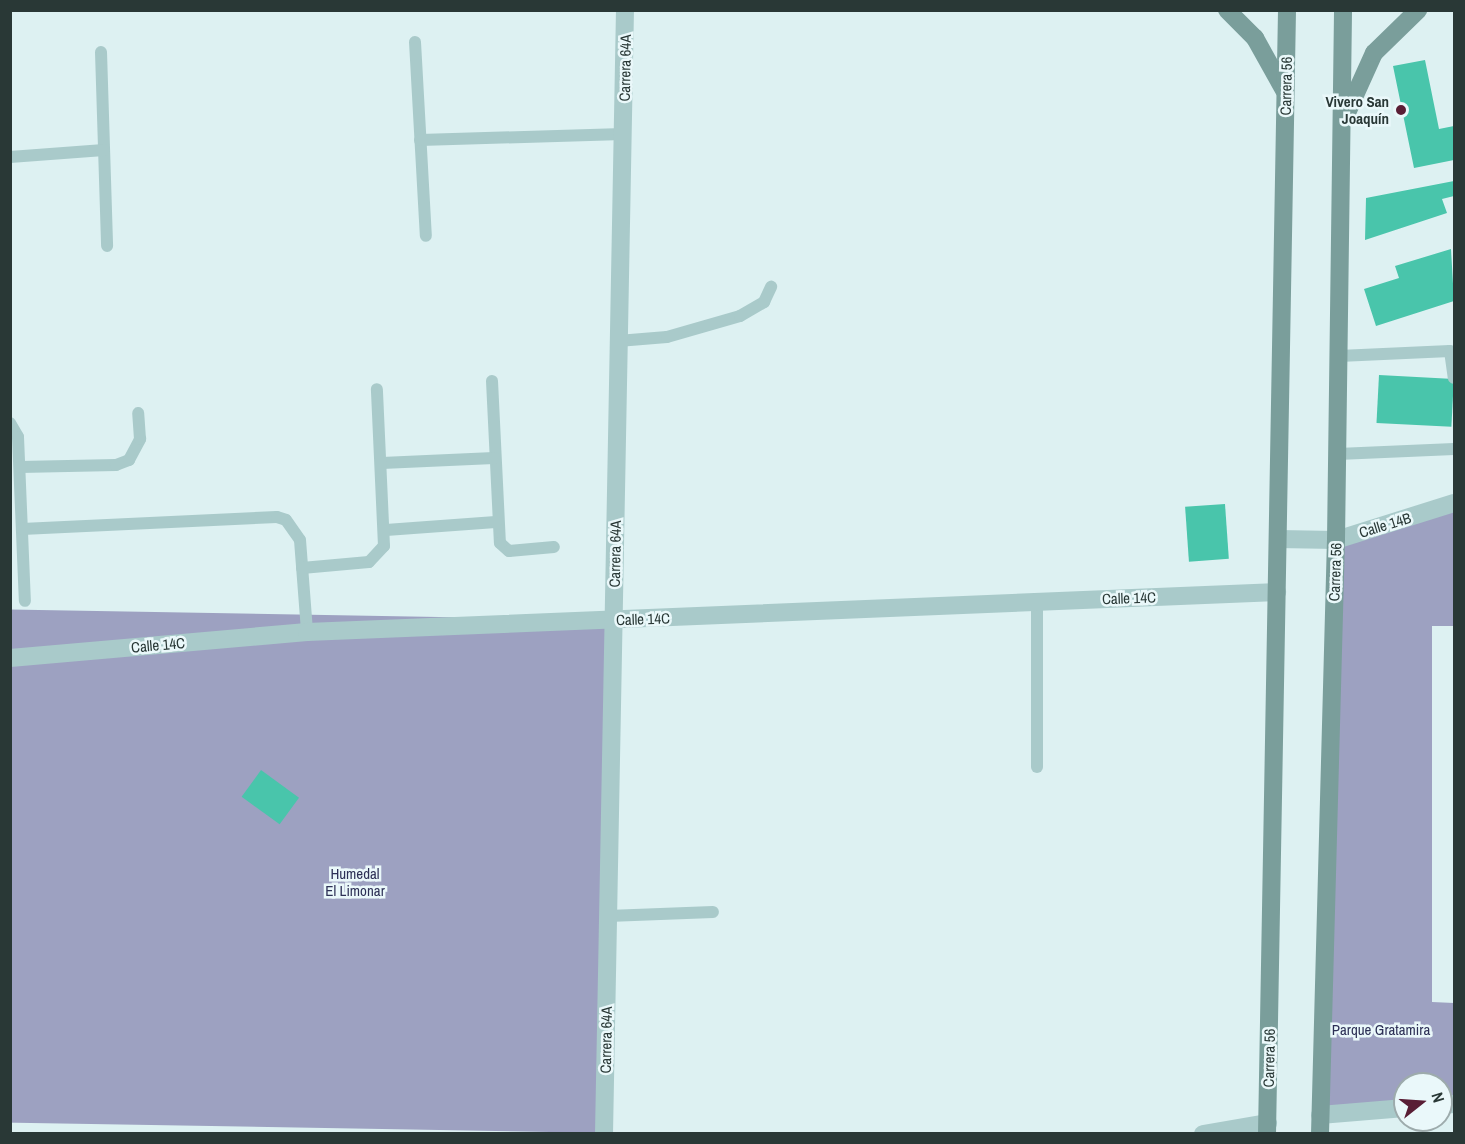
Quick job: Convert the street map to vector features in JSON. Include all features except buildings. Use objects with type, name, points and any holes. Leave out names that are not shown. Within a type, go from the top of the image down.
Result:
[{"type":"street","name":"Carrera 64A","points":[[604,1134],[626,10]]},
{"type":"street","points":[[1227,10],[1255,38],[1286,94]]},
{"type":"street","name":"Carrera 56","points":[[1267,1128],[1287,10]]},
{"type":"street","name":"Carrera 56","points":[[1320,1134],[1338,454],[1343,10]]},
{"type":"street","points":[[1342,125],[1374,53],[1418,10]]},
{"type":"street","name":"Calle 14B","points":[[1278,539],[1336,540],[1455,503]]},
{"type":"street","name":"Calle 14C","points":[[10,658],[307,632],[1277,592]]},
{"type":"street","points":[[1320,1115],[1393,1109]]},
{"type":"street","points":[[1203,1134],[1267,1128]]},
{"type":"lane","points":[[415,42],[426,236]]},
{"type":"lane","points":[[101,52],[107,246]]},
{"type":"lane","points":[[420,140],[570,132],[623,134]]},
{"type":"lane","points":[[10,157],[104,150]]},
{"type":"lane","points":[[618,341],[667,337],[740,316],[764,302],[771,287]]},
{"type":"lane","points":[[1340,356],[1450,351],[1455,378]]},
{"type":"lane","points":[[492,381],[496,522],[500,543],[505,550],[554,547]]},
{"type":"lane","points":[[302,568],[369,562],[384,546],[386,530],[377,389]]},
{"type":"lane","points":[[20,467],[116,465],[129,460],[140,439],[138,413]]},
{"type":"lane","points":[[10,423],[18,437],[25,601]]},
{"type":"lane","points":[[1338,454],[1455,449]]},
{"type":"lane","points":[[382,463],[494,458]]},
{"type":"lane","points":[[22,529],[277,517],[297,531],[307,632]]},
{"type":"lane","points":[[386,530],[496,522]]},
{"type":"lane","points":[[1036,767],[1037,602]]},
{"type":"lane","points":[[608,916],[712,912]]},
{"type":"green space","name":"Parque Gratamira","points":[[1454,503],[1454,626],[1432,626],[1432,1002],[1454,1003],[1454,1104],[1453,1072],[1393,1072],[1393,1109],[1320,1115],[1336,540]]},
{"type":"green space","name":"Humedal El Limonar","points":[[10,609],[614,620],[605,1133],[10,1123]]},
{"type":"place","name":"Vivero San Joaquín","points":[[1401,110]]}]
